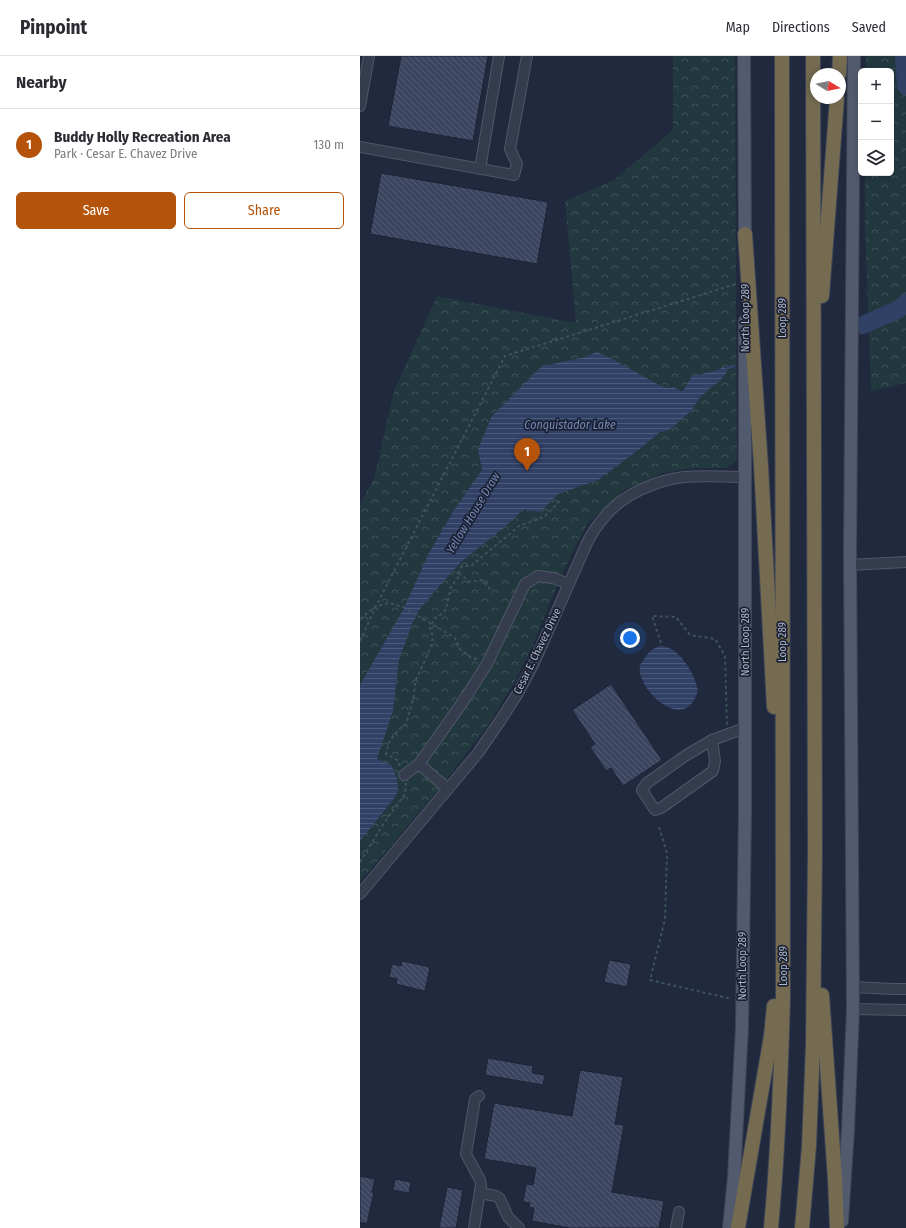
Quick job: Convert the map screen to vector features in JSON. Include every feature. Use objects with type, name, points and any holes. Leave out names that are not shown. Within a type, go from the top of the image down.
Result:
[{"type":"highway","name":"Loop 289","points":[[771,1228],[781,1092],[783,935],[782,56]]},
{"type":"highway","points":[[802,1228],[809,1146],[813,1045],[815,851],[813,56]]},
{"type":"highway","points":[[839,68],[840,56]]},
{"type":"highway","points":[[814,356],[822,298],[837,104]]},
{"type":"highway","points":[[745,234],[769,601],[774,739],[783,773]]},
{"type":"highway","points":[[815,851],[822,998],[837,1228]]},
{"type":"highway","points":[[738,1228],[771,1036],[774,1013],[775,973],[783,935]]},
{"type":"main road","name":"North Loop 289","points":[[729,1228],[736,1148],[742,1027],[745,812],[744,56]]},
{"type":"main road","points":[[842,1228],[853,1009],[850,565],[854,56]]},
{"type":"street","points":[[360,106],[368,56]]},
{"type":"street","points":[[480,169],[499,56]]},
{"type":"street","points":[[360,147],[514,175],[517,164],[510,150],[527,56]]},
{"type":"street","name":"Cesar E. Chavez Drive","points":[[360,894],[478,753],[518,693],[533,665],[587,543],[596,527],[607,514],[634,494],[650,486],[683,477],[745,477]]},
{"type":"street","points":[[850,565],[906,562]]},
{"type":"street","points":[[404,775],[419,764],[462,703],[487,664],[525,584],[538,576],[553,578],[569,584]]},
{"type":"street","points":[[712,740],[715,761],[713,771],[661,808],[655,810],[642,790],[647,783],[685,756],[712,740],[745,728]]},
{"type":"street","points":[[419,764],[448,790]]},
{"type":"street","points":[[853,987],[893,989],[906,988]]},
{"type":"street","points":[[853,1009],[906,1010]]},
{"type":"street","points":[[474,1228],[480,1193],[480,1180],[466,1154],[475,1100],[479,1096]]},
{"type":"street","points":[[480,1193],[496,1196],[500,1199],[508,1217],[519,1228]]},
{"type":"street","points":[[676,1228],[679,1212]]},
{"type":"path","points":[[360,641],[376,606],[505,356],[745,282]]},
{"type":"path","points":[[360,862],[387,819],[405,794],[407,786],[397,760],[386,754],[389,742],[399,729],[406,724],[414,696],[415,682],[430,649],[433,638],[430,627],[431,624],[435,618],[446,609],[451,587],[459,576],[462,566],[471,566],[519,526],[544,517],[560,501]]},
{"type":"path","points":[[459,573],[470,582],[482,580],[490,589]]},
{"type":"path","points":[[360,618],[376,606],[388,603],[403,607],[455,638],[460,649],[470,657],[487,664]]},
{"type":"path","points":[[660,644],[652,616],[676,617],[690,635],[714,639],[726,656],[727,735]]},
{"type":"path","points":[[658,827],[667,853],[665,919],[650,980],[737,1001]]},
{"type":"green space","points":[[673,56],[735,56],[737,460],[727,468],[693,468],[663,473],[624,490],[588,523],[575,547],[550,602],[534,643],[515,681],[488,725],[439,789],[360,882],[360,504],[374,479],[394,391],[437,296],[576,323],[565,201],[614,180],[673,130]]},
{"type":"green space","points":[[866,56],[906,56],[906,383],[871,391],[865,226],[865,176],[894,176],[894,68],[866,68]]},
{"type":"water","name":"Conquistador Lake","points":[[597,352],[661,386],[669,388],[674,387],[680,391],[683,391],[692,376],[715,371],[724,367],[727,368],[727,372],[719,382],[700,397],[692,410],[673,427],[667,431],[660,432],[598,480],[558,494],[541,512],[523,510],[501,530],[462,561],[420,609],[412,624],[399,660],[393,711],[377,759],[391,765],[397,780],[398,788],[396,796],[360,841],[360,685],[403,610],[429,553],[454,510],[482,470],[478,449],[492,416],[542,366],[582,358]]},
{"type":"water","points":[[662,646],[675,651],[680,656],[690,669],[696,683],[698,690],[692,703],[683,709],[673,709],[663,704],[653,696],[645,686],[641,675],[640,666],[648,653],[657,647]]},
{"type":"building","points":[[401,56],[488,56],[473,141],[388,126]]},
{"type":"building","points":[[381,173],[548,202],[537,264],[370,234]]},
{"type":"building","points":[[611,684],[662,760],[623,786],[611,768],[606,771],[590,747],[595,744],[572,710]]},
{"type":"building","points":[[609,960],[631,964],[627,987],[604,982]]},
{"type":"building","points":[[402,961],[430,967],[425,991],[396,984],[397,979],[389,977],[392,964],[401,966]]},
{"type":"building","points":[[488,1058],[533,1066],[532,1073],[545,1075],[543,1085],[485,1075]]},
{"type":"building","points":[[580,1070],[623,1077],[615,1124],[624,1125],[612,1192],[664,1201],[659,1228],[570,1228],[532,1221],[534,1208],[529,1207],[530,1203],[523,1202],[526,1184],[533,1185],[536,1168],[484,1159],[494,1103],[572,1116]]},
{"type":"building","points":[[360,1176],[375,1179],[372,1192],[374,1192],[367,1224],[360,1222]]},
{"type":"building","points":[[395,1179],[411,1182],[409,1193],[393,1190]]},
{"type":"building","points":[[447,1187],[463,1190],[456,1228],[439,1228]]},
{"type":"waterway","name":"Yellow House Draw","points":[[904,56],[906,86]]},
{"type":"waterway","name":"Yellow House Draw","points":[[863,325],[899,309],[906,303]]},
{"type":"waterway","name":"Yellow House Draw","points":[[727,368],[734,366]]},
{"type":"place","name":"Buddy Holly Recreation Area","points":[[527,471]]}]
